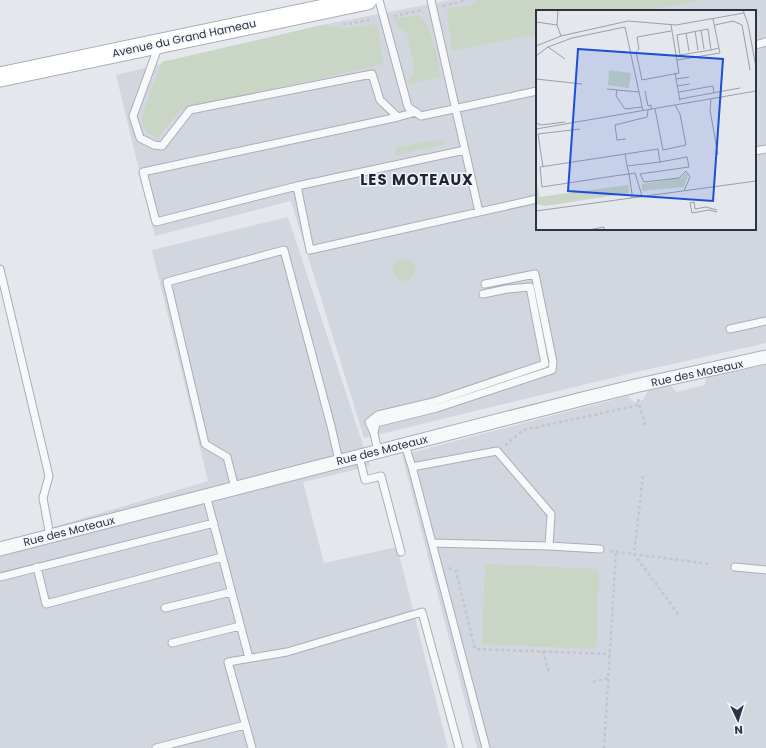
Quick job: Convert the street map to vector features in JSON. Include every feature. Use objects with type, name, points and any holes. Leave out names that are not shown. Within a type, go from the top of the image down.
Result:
[{"type":"main road","name":"Avenue du Grand Hameau","points":[[0,77],[367,0]]},
{"type":"street","name":"Rue des Moteaux","points":[[0,549],[635,386],[766,357]]},
{"type":"lane","points":[[379,0],[408,107],[421,116],[536,91]]},
{"type":"lane","points":[[431,0],[479,212]]},
{"type":"lane","points":[[756,44],[766,42]]},
{"type":"lane","points":[[160,43],[133,116],[140,138],[154,145],[162,146],[190,110],[372,74],[380,100],[398,117]]},
{"type":"lane","points":[[416,112],[144,172],[156,222],[297,186],[465,150]]},
{"type":"lane","points":[[756,152],[766,149]]},
{"type":"lane","points":[[297,186],[310,250],[536,199]]},
{"type":"lane","points":[[235,488],[226,457],[205,444],[167,282],[284,250],[339,461]]},
{"type":"lane","points":[[0,269],[49,476],[43,498],[50,536]]},
{"type":"lane","points":[[374,433],[376,423],[437,408],[552,370],[553,362],[535,274],[485,284]]},
{"type":"lane","points":[[378,452],[374,433],[369,422],[378,415],[433,402],[545,364],[530,287],[507,289],[483,294]]},
{"type":"lane","points":[[730,329],[766,322]]},
{"type":"lane","points":[[404,445],[412,467],[486,748]]},
{"type":"lane","points":[[412,467],[497,451],[551,514],[549,546]]},
{"type":"lane","points":[[359,456],[365,480],[382,476],[401,552]]},
{"type":"lane","points":[[206,495],[249,658]]},
{"type":"lane","points":[[0,576],[214,523]]},
{"type":"lane","points":[[432,544],[549,546],[600,549]]},
{"type":"lane","points":[[37,567],[46,604],[222,557]]},
{"type":"lane","points":[[735,567],[766,570]]},
{"type":"lane","points":[[165,608],[231,592]]},
{"type":"lane","points":[[252,748],[228,662],[287,652],[422,612],[459,748]]},
{"type":"lane","points":[[172,643],[240,626]]},
{"type":"lane","points":[[156,748],[245,725]]},
{"type":"path","points":[[635,386],[645,425]]},
{"type":"path","points":[[497,451],[524,430],[639,405]]},
{"type":"path","points":[[643,476],[634,554],[678,614]]},
{"type":"path","points":[[600,549],[710,564]]},
{"type":"path","points":[[604,748],[616,552]]},
{"type":"path","points":[[437,562],[456,572],[476,649],[610,654]]},
{"type":"path","points":[[543,652],[549,673]]},
{"type":"path","points":[[593,682],[608,678]]},
{"type":"shaded area","points":[[450,0],[766,0],[766,343],[628,374],[364,438],[291,201],[155,236],[116,75],[322,25]]},
{"type":"shaded area","points":[[288,217],[370,466],[303,482],[324,563],[397,547],[448,748],[0,748],[0,543],[208,481],[152,250]]},
{"type":"shaded area","points":[[766,365],[766,748],[477,748],[402,455],[628,396],[634,402],[643,400],[648,391],[671,386],[676,392],[705,385],[706,377]]},
{"type":"green space","points":[[478,0],[701,0],[652,10],[536,10],[536,34],[452,51],[447,9],[471,5]]},
{"type":"green space","points":[[419,15],[427,25],[436,52],[441,77],[409,84],[408,81],[415,71],[407,33],[398,27],[394,19]]},
{"type":"green space","points":[[378,24],[383,64],[180,110],[158,138],[148,133],[142,126],[143,113],[162,62],[322,25],[347,28]]},
{"type":"green space","points":[[445,139],[443,145],[396,155],[397,147]]},
{"type":"green space","points":[[404,259],[412,262],[415,270],[412,278],[404,281],[396,278],[393,270],[396,262]]},
{"type":"green space","points":[[485,564],[599,569],[596,649],[482,644]]},
{"type":"district","name":"LES MOTEAUX","points":[[417,180]]}]
